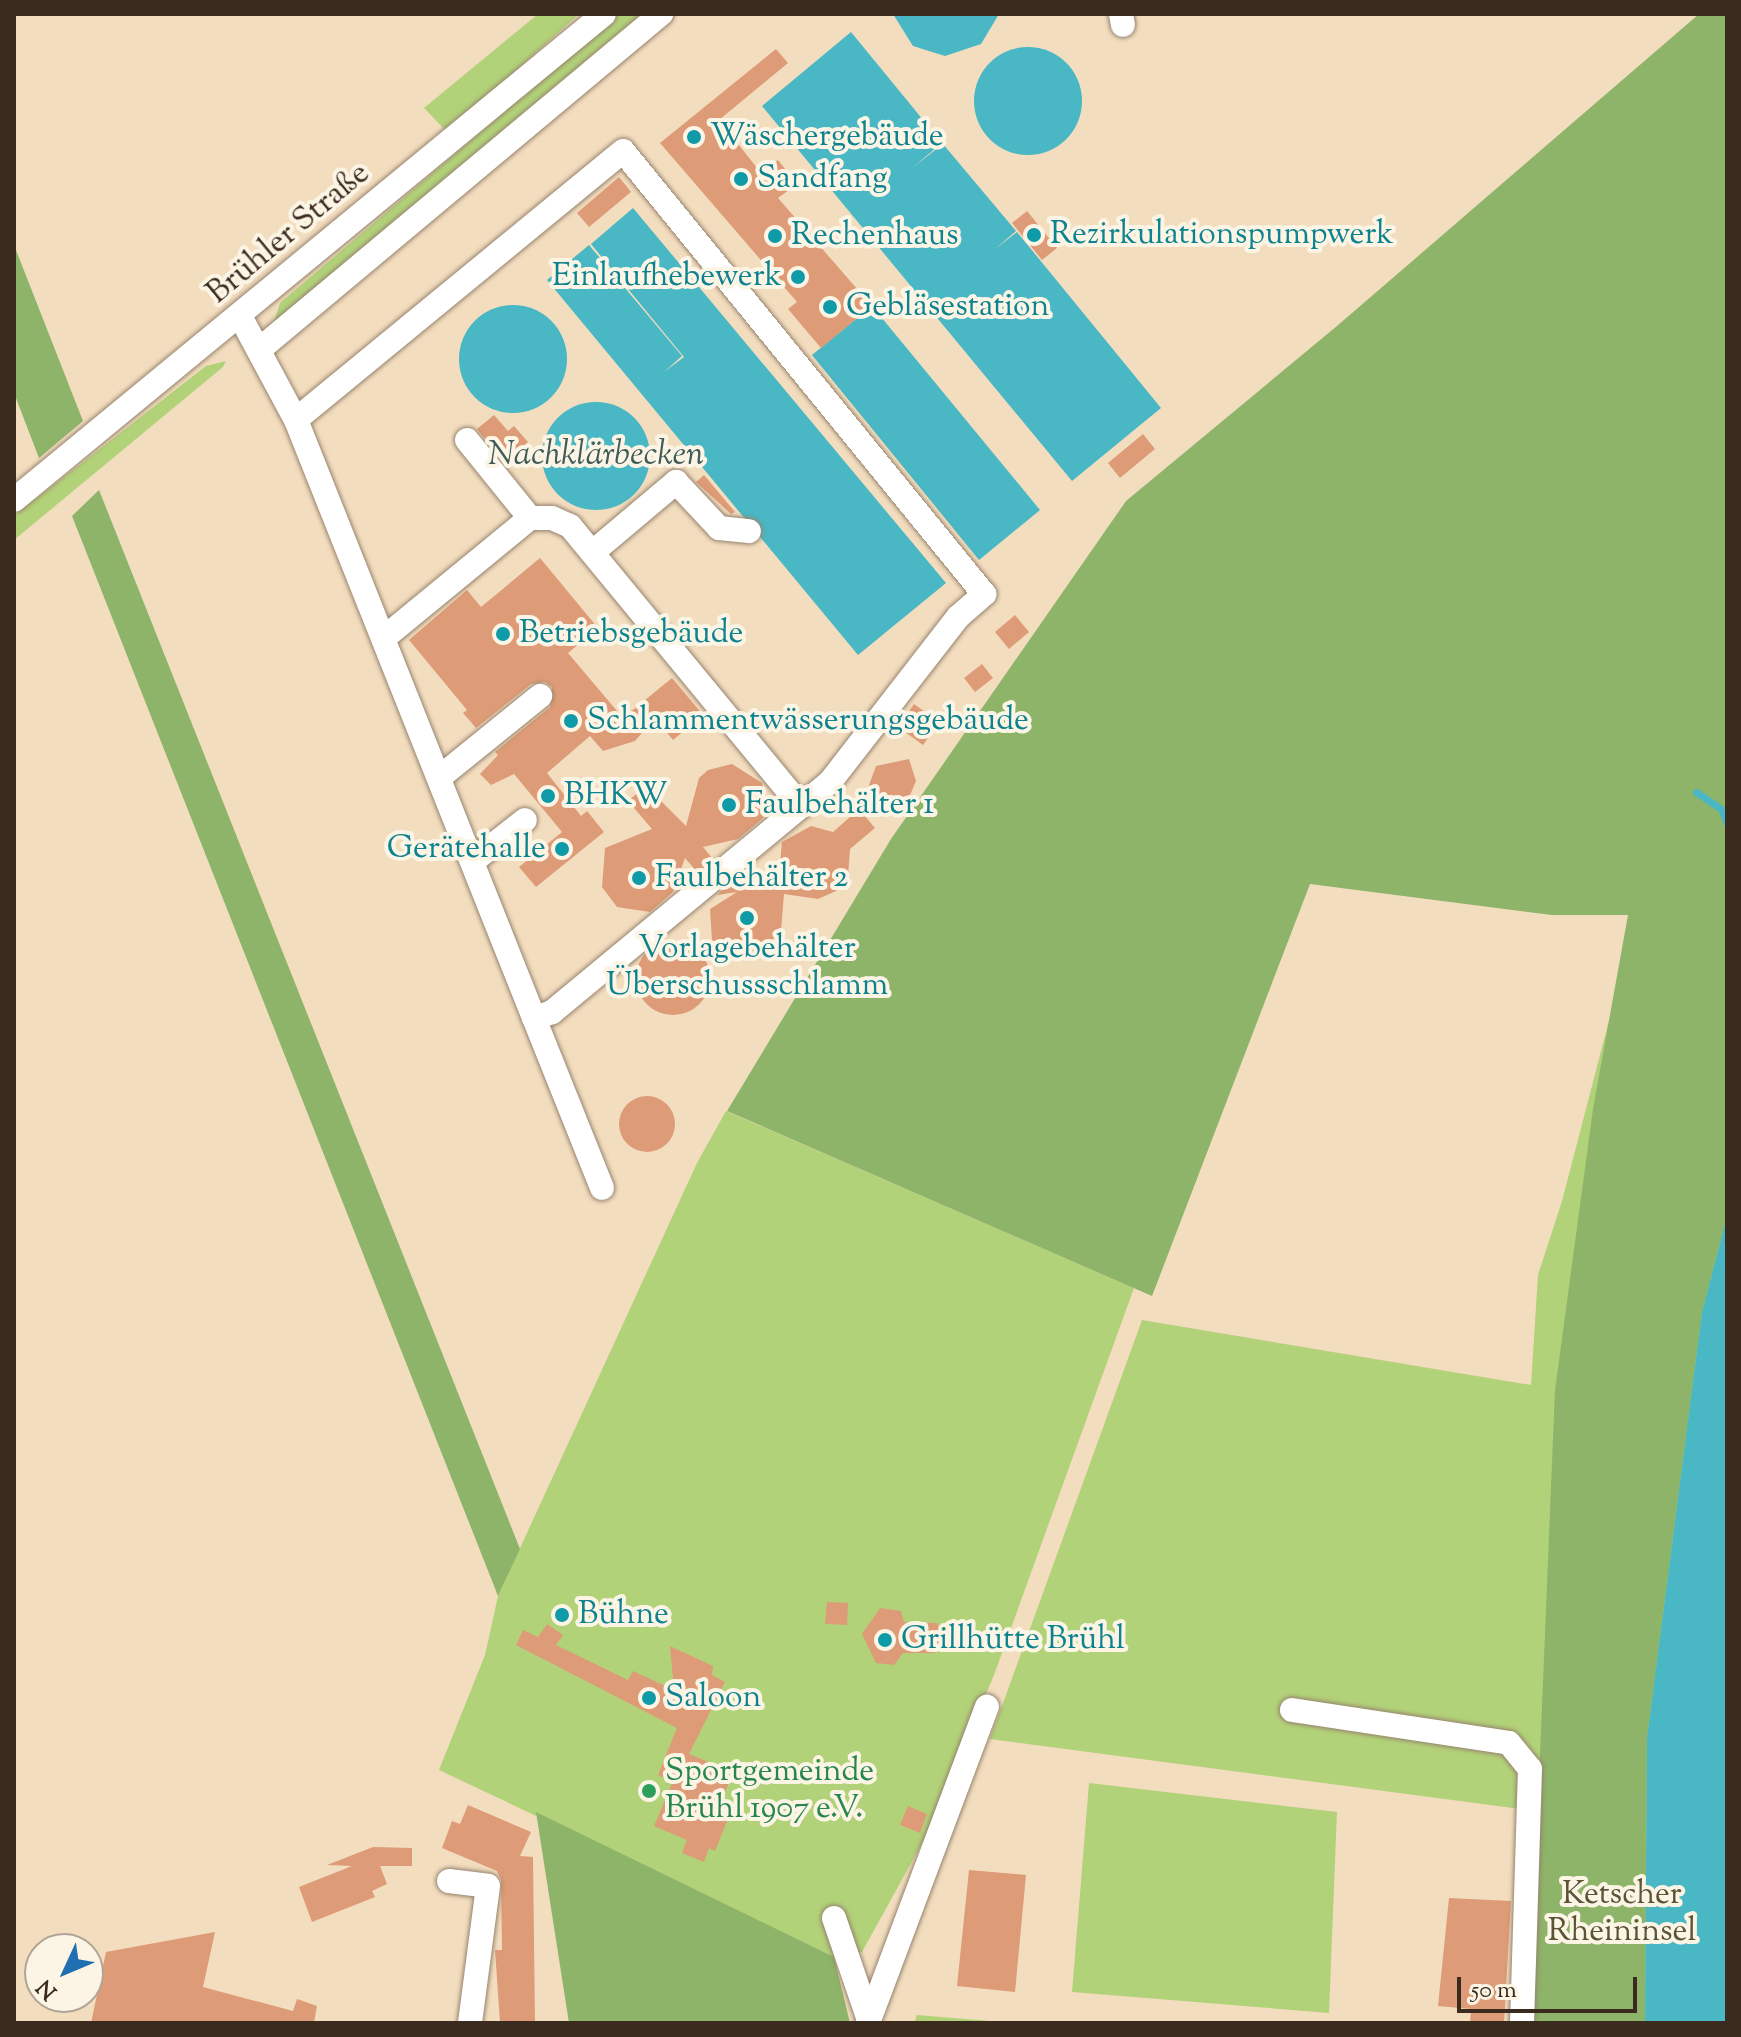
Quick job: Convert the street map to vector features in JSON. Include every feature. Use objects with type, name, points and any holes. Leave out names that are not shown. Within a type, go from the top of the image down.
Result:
[{"type":"street","name":"Brühler Straße","points":[[14,500],[241,318],[604,14]]},
{"type":"street","points":[[260,349],[661,14]]},
{"type":"street","points":[[296,420],[623,151],[984,594],[958,617],[830,782],[552,1012],[534,1018]]},
{"type":"street","points":[[241,318],[296,420],[602,1188]]},
{"type":"street","points":[[467,440],[530,518],[570,526],[801,806]]},
{"type":"street","points":[[593,552],[676,482],[719,528],[749,531]]},
{"type":"street","points":[[385,637],[530,518]]},
{"type":"street","points":[[440,777],[540,696]]},
{"type":"street","points":[[473,861],[525,820]]},
{"type":"street","points":[[869,2022],[987,1707]]},
{"type":"street","points":[[1292,1710],[1509,1743],[1530,1769],[1522,2023]]},
{"type":"street","points":[[449,1881],[488,1886],[470,2023]]},
{"type":"street","points":[[834,1918],[869,2022]]},
{"type":"green space","points":[[538,14],[579,14],[447,132],[424,108]]},
{"type":"green space","points":[[619,14],[654,14],[273,325],[280,303]]},
{"type":"green space","name":"Ketscher Rheininsel","points":[[1699,14],[1727,14],[1727,1216],[1702,1312],[1647,1738],[1645,2023],[1529,2023],[1555,1390],[1593,1109],[1628,915],[1552,915],[1310,884],[1152,1296],[727,1111],[891,839],[1126,501],[1337,326]]},
{"type":"green space","points":[[14,245],[83,421],[39,458],[14,393]]},
{"type":"green space","points":[[226,361],[223,367],[14,540],[14,516],[206,366]]},
{"type":"green space","points":[[99,490],[520,1549],[498,1596],[72,516]]},
{"type":"green space","name":"Ketscher Rheininsel","points":[[1727,730],[1727,2023],[1512,2023],[1528,1810],[990,1739],[1142,1320],[1531,1385],[1538,1275],[1562,1201],[1618,986]]},
{"type":"green space","points":[[726,1111],[1134,1288],[994,1675],[925,1838],[862,1952],[834,1957],[439,1770],[485,1655],[498,1596],[697,1163]]},
{"type":"green space","points":[[1089,1783],[1337,1812],[1329,2013],[1072,1992]]},
{"type":"green space","points":[[536,1812],[834,1957],[850,2023],[569,2023]]},
{"type":"green space","points":[[917,2015],[1015,2023],[914,2023]]},
{"type":"water","points":[[893,14],[999,14],[981,44],[945,56],[913,46]]},
{"type":"water","points":[[851,32],[942,143],[912,168],[943,144],[1016,231],[994,250],[1017,232],[1161,408],[1072,481],[762,106]]},
{"type":"water","points":[[1028,47],[1049,51],[1066,63],[1078,80],[1082,101],[1078,122],[1066,139],[1049,151],[1028,155],[1007,151],[990,139],[978,122],[974,101],[978,80],[990,63],[1007,51]]},
{"type":"water","points":[[633,208],[946,583],[858,655],[547,280],[589,245],[682,356],[664,372],[684,357],[591,244]]},
{"type":"water","name":"Nachklärbecken","points":[[513,305],[534,309],[551,321],[563,338],[567,359],[563,380],[551,397],[534,409],[513,413],[492,409],[475,397],[463,380],[459,359],[463,338],[475,321],[492,309]]},
{"type":"water","points":[[872,306],[1040,510],[979,560],[812,355]]},
{"type":"water","name":"Nachklärbecken","points":[[596,402],[617,406],[634,418],[646,435],[650,456],[646,477],[634,494],[617,506],[596,510],[575,506],[558,494],[546,477],[542,456],[546,435],[558,418],[575,406]]},
{"type":"water","points":[[1727,1216],[1727,2023],[1645,2023],[1647,1738],[1702,1312]]},
{"type":"building","points":[[776,49],[788,63],[719,120],[761,173],[778,160],[797,184],[778,198],[872,306],[821,348],[788,309],[797,302],[660,143]]},
{"type":"building","points":[[619,177],[631,192],[589,227],[577,213]]},
{"type":"building","name":"Rezirkulationspumpwerk","points":[[1027,211],[1057,248],[1042,260],[1012,223]]},
{"type":"building","points":[[494,415],[508,431],[514,426],[528,442],[504,462],[477,429]]},
{"type":"building","points":[[1143,434],[1155,449],[1120,478],[1108,463]]},
{"type":"building","points":[[704,475],[735,512],[731,514],[696,482]]},
{"type":"building","points":[[540,558],[598,628],[568,653],[623,718],[672,678],[703,715],[673,740],[655,718],[635,741],[603,751],[590,736],[547,773],[581,816],[587,811],[604,832],[536,887],[519,867],[562,832],[514,774],[491,785],[480,774],[498,755],[495,752],[550,707],[552,687],[545,682],[531,684],[476,728],[463,713],[467,710],[409,640],[467,590],[481,607]]},
{"type":"building","points":[[1015,615],[1029,632],[1009,649],[995,632]]},
{"type":"building","points":[[982,664],[993,678],[975,692],[964,678]]},
{"type":"building","points":[[914,704],[939,722],[923,745],[898,727]]},
{"type":"building","points":[[909,759],[916,781],[908,800],[875,807],[869,785],[876,766]]},
{"type":"building","points":[[732,764],[762,783],[766,796],[763,818],[738,839],[703,847],[713,859],[697,872],[685,858],[673,892],[650,912],[617,907],[602,887],[605,848],[652,829],[628,801],[646,786],[686,826],[699,778],[708,770]]},
{"type":"building","points":[[859,809],[875,828],[850,849],[848,876],[836,891],[818,899],[784,894],[781,931],[761,951],[736,952],[712,940],[710,909],[737,892],[717,895],[732,882],[739,891],[753,881],[778,884],[782,842],[811,826],[833,832]]},
{"type":"building","points":[[673,941],[687,944],[699,952],[707,964],[710,978],[707,992],[699,1004],[687,1012],[673,1015],[659,1012],[647,1004],[639,992],[636,978],[639,964],[647,952],[659,944]]},
{"type":"building","points":[[647,1096],[667,1104],[675,1124],[667,1144],[647,1152],[627,1144],[619,1124],[627,1104]]},
{"type":"building","points":[[827,1602],[848,1603],[847,1625],[825,1624]]},
{"type":"building","points":[[880,1608],[901,1611],[904,1622],[937,1623],[945,1639],[935,1653],[903,1653],[894,1665],[876,1663],[862,1634]]},
{"type":"building","points":[[547,1624],[563,1635],[556,1645],[628,1680],[633,1671],[674,1690],[670,1646],[713,1666],[712,1675],[725,1682],[689,1754],[718,1766],[715,1773],[730,1780],[720,1804],[732,1809],[715,1851],[709,1848],[704,1862],[682,1853],[687,1840],[654,1826],[673,1781],[658,1775],[677,1728],[516,1645],[523,1630],[538,1637]]},
{"type":"building","points":[[468,1805],[531,1832],[520,1856],[533,1857],[535,2023],[500,2023],[495,1950],[502,1950],[501,1880],[497,1871],[442,1848],[452,1821],[460,1824]]},
{"type":"building","points":[[908,1806],[927,1814],[920,1833],[900,1825]]},
{"type":"building","points":[[373,1847],[412,1848],[412,1866],[380,1866],[387,1884],[372,1891],[375,1897],[312,1922],[299,1887],[352,1866],[327,1865]]},
{"type":"building","points":[[969,1870],[1026,1875],[1015,1992],[957,1986]]},
{"type":"building","points":[[1449,1898],[1511,1901],[1504,2023],[1470,2023],[1471,2009],[1438,2006]]},
{"type":"building","points":[[215,1932],[203,1987],[293,2011],[297,1999],[317,2006],[314,2023],[91,2023],[93,2013],[104,2013],[106,1952]]},
{"type":"waterway","points":[[1696,792],[1721,809],[1727,824]]},
{"type":"place","name":"Wäschergebäude","points":[[694,137]]},
{"type":"place","name":"Sandfang","points":[[741,179]]},
{"type":"place","name":"Rezirkulationspumpwerk","points":[[1034,235]]},
{"type":"place","name":"Rechenhaus","points":[[775,236]]},
{"type":"place","name":"Einlaufhebewerk","points":[[798,277]]},
{"type":"place","name":"Gebläsestation","points":[[830,307]]},
{"type":"place","name":"Betriebsgebäude","points":[[503,634]]},
{"type":"place","name":"Schlammentwässerungsgebäude","points":[[571,721]]},
{"type":"place","name":"BHKW","points":[[548,796]]},
{"type":"place","name":"Faulbehälter 1","points":[[729,805]]},
{"type":"place","name":"Gerätehalle","points":[[562,849]]},
{"type":"place","name":"Faulbehälter 2","points":[[639,878]]},
{"type":"place","name":"Vorlagebehälter Überschussschlamm","points":[[747,918]]},
{"type":"place","name":"Bühne","points":[[562,1615]]},
{"type":"place","name":"Grillhütte Brühl","points":[[885,1640]]},
{"type":"place","name":"Saloon","points":[[649,1698]]},
{"type":"place","name":"Sportgemeinde Brühl 1907 e.V.","points":[[649,1791]]}]
